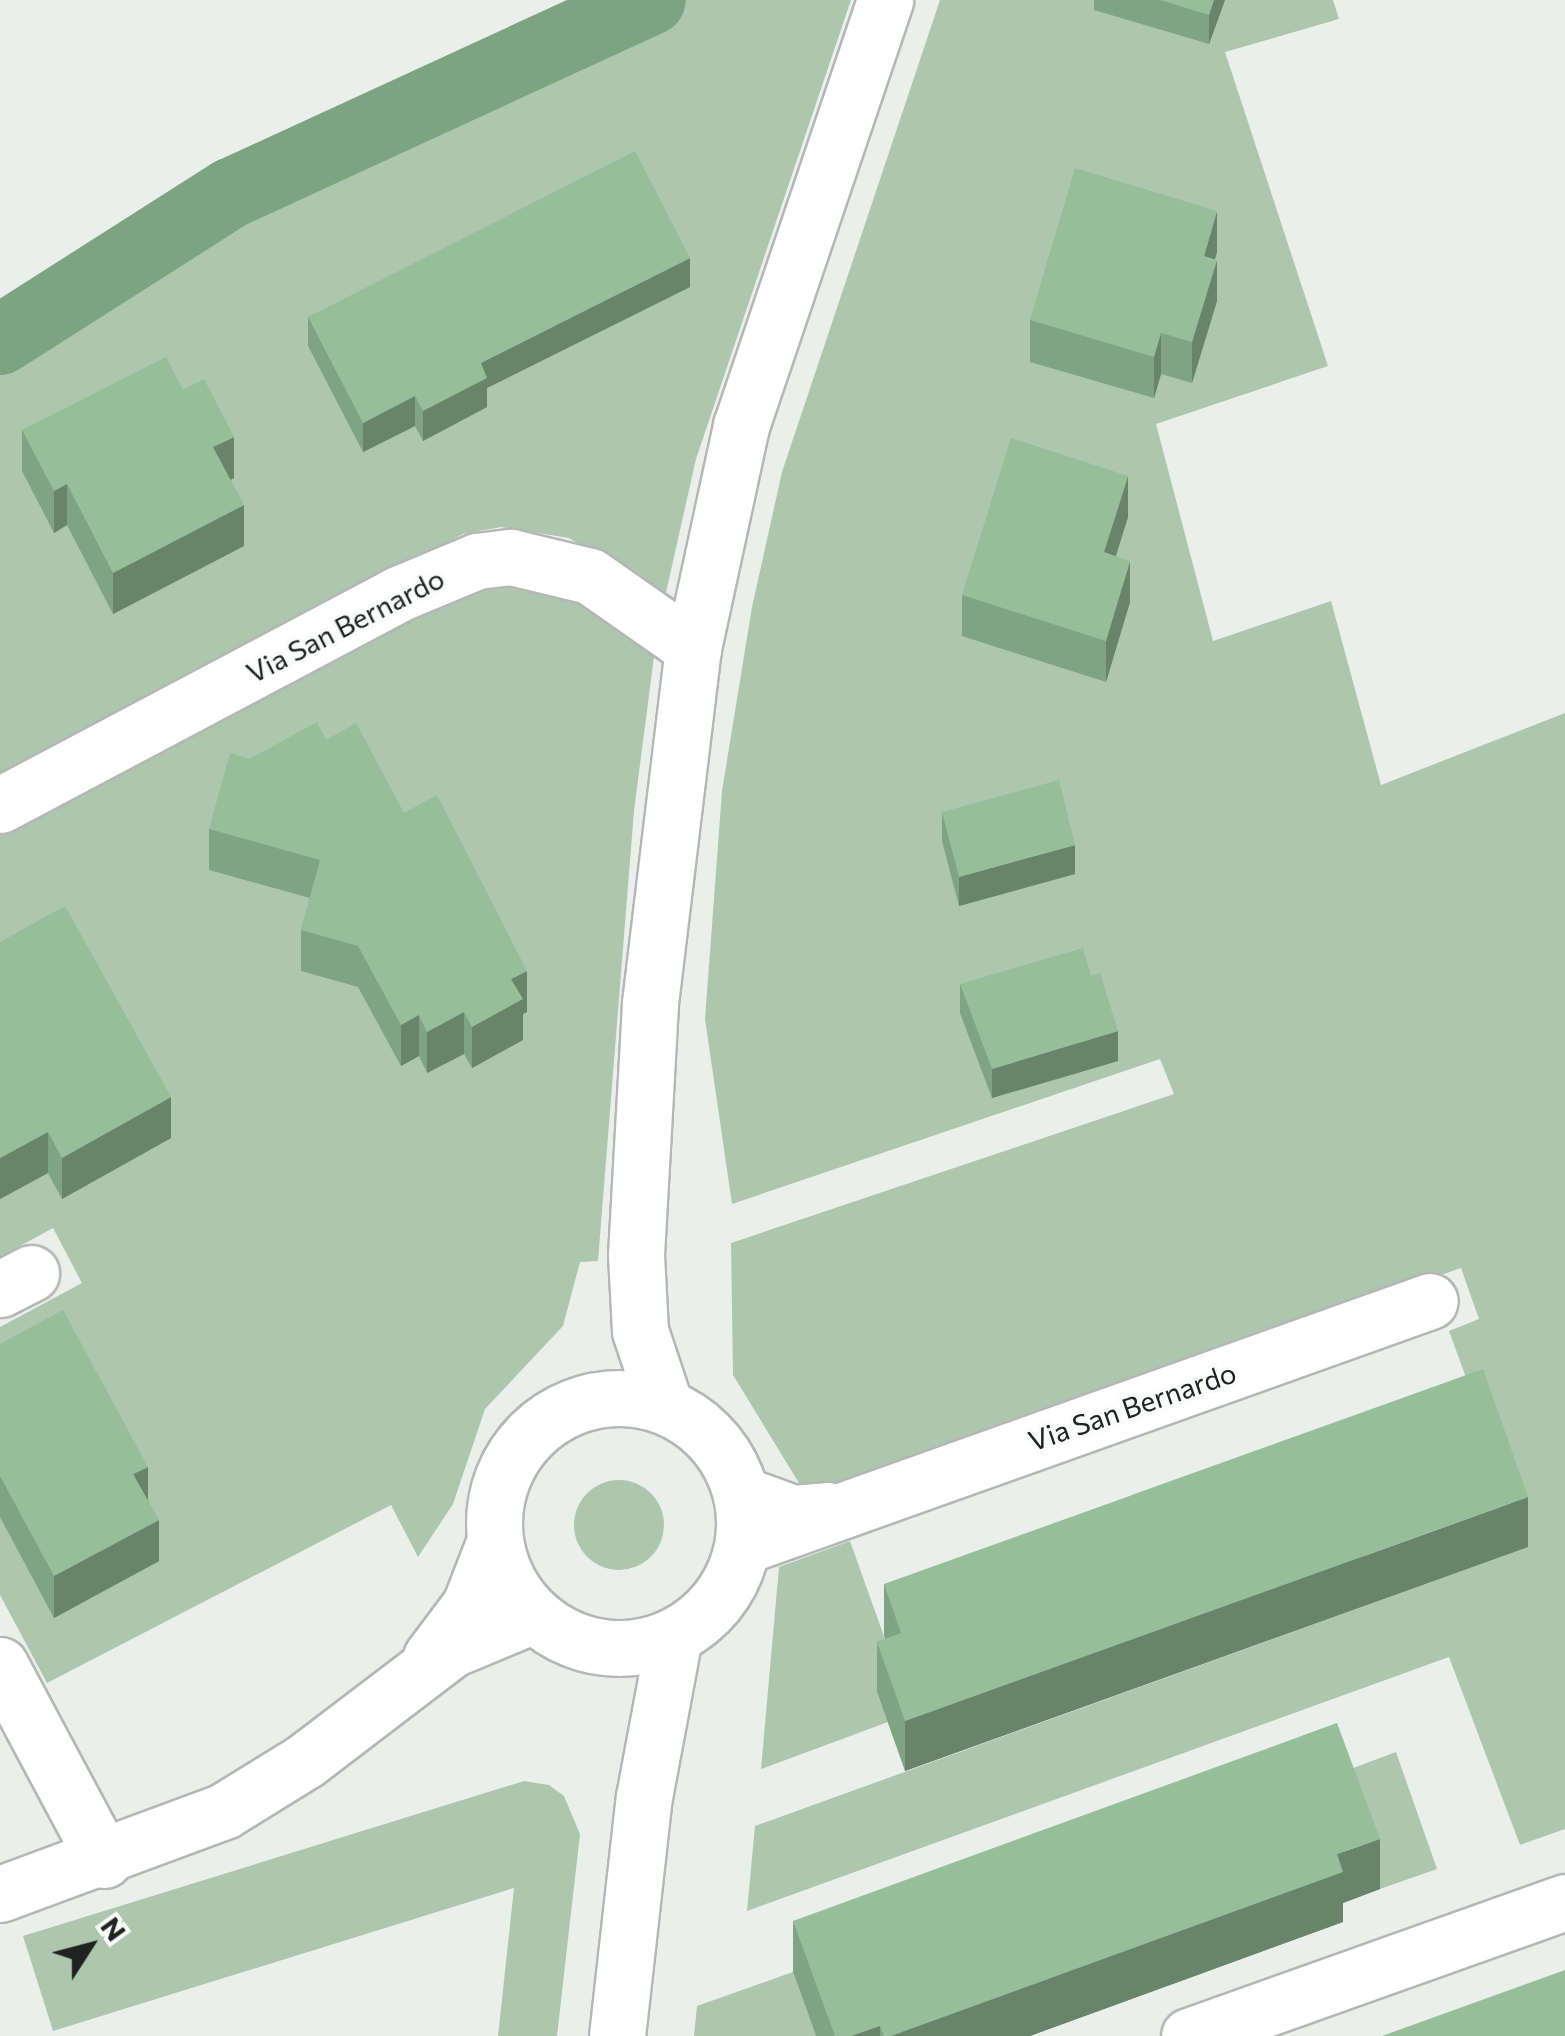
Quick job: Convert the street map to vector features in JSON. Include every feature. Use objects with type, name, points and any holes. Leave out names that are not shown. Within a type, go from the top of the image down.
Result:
[{"type":"street","points":[[665,1406],[640,1331],[635,1285],[650,1003],[693,648],[742,426],[885,0]]},
{"type":"street","name":"Via San Bernardo","points":[[0,805],[398,594],[477,561],[511,556],[590,576],[693,648]]},
{"type":"street","points":[[580,1403],[635,1285]]},
{"type":"street","name":"Via San Bernardo","points":[[742,1520],[835,1510],[1430,1302]]},
{"type":"street","points":[[420,1670],[470,1605],[494,1544],[495,1499],[511,1458],[540,1425],[580,1403],[637,1398],[665,1406],[700,1427],[726,1458],[742,1520],[720,1600],[674,1636],[650,1645],[599,1648],[534,1615],[515,1595],[494,1544]]},
{"type":"street","points":[[0,1894],[104,1860],[249,1798],[420,1670],[476,1635],[534,1615]]},
{"type":"street","points":[[617,2036],[644,1797],[674,1636]]},
{"type":"street","points":[[599,1648],[632,1712],[644,1797]]},
{"type":"street","points":[[0,1664],[104,1860]]},
{"type":"street","points":[[1189,2036],[1565,1902]]},
{"type":"green space","points":[[603,0],[851,0],[696,459],[665,597],[569,538],[501,527],[463,534],[0,776],[0,318],[236,168]]},
{"type":"green space","points":[[940,0],[1333,0],[1339,19],[1225,52],[1328,366],[1156,424],[1213,641],[1331,601],[1381,785],[1565,713],[1565,1829],[1520,1845],[1449,1657],[747,1911],[755,1826],[1528,1547],[1449,1331],[1479,1319],[1461,1268],[822,1492],[802,1488],[733,1375],[731,1243],[1174,1094],[1160,1059],[732,1204],[705,1019],[722,791],[752,607],[782,472]]},
{"type":"green space","points":[[513,582],[561,590],[655,649],[634,811],[598,1261],[580,1262],[563,1326],[485,1409],[453,1504],[418,1557],[391,1505],[47,1683],[0,1595],[0,1327],[82,1283],[53,1228],[0,1257],[0,832],[392,623],[464,591]]},
{"type":"green space","points":[[619,1480],[636,1483],[651,1493],[661,1508],[661,1542],[651,1557],[636,1567],[619,1570],[602,1567],[587,1557],[577,1542],[574,1525],[577,1508],[587,1493],[602,1483]]},
{"type":"green space","points":[[850,1541],[901,1684],[877,1692],[888,1722],[761,1769],[779,1567]]},
{"type":"green space","points":[[1396,1752],[1437,1869],[1380,1889],[1337,1774]]},
{"type":"green space","points":[[524,1781],[549,1785],[564,1796],[580,1834],[557,2036],[498,2036],[514,1888],[53,2031],[23,1936]]},
{"type":"green space","points":[[793,1972],[816,2036],[694,2036],[697,2006]]},
{"type":"building","points":[[1160,0],[1214,0],[1209,15]]},
{"type":"building","points":[[635,151],[690,258],[481,363],[487,378],[423,411],[415,396],[363,423],[308,317]]},
{"type":"building","points":[[1075,168],[1217,211],[1204,256],[1217,260],[1192,342],[1161,333],[1154,357],[1030,320]]},
{"type":"building","points":[[166,357],[183,390],[204,379],[234,437],[213,447],[244,505],[113,573],[67,484],[54,491],[22,430]]},
{"type":"building","points":[[1011,438],[1128,476],[1104,552],[1130,561],[1106,641],[962,595]]},
{"type":"building","points":[[317,722],[326,740],[356,723],[404,813],[437,795],[527,971],[511,979],[523,999],[472,1027],[464,1012],[427,1032],[419,1015],[401,1025],[358,946],[301,930],[320,860],[209,829],[230,753],[250,759]]},
{"type":"building","points":[[1059,780],[1075,845],[959,877],[942,812]]},
{"type":"building","points":[[65,906],[171,1097],[62,1158],[48,1132],[0,1158],[0,942]]},
{"type":"building","points":[[1083,948],[1091,976],[1100,973],[1118,1031],[992,1069],[960,984]]},
{"type":"building","points":[[63,1310],[148,1467],[133,1474],[159,1520],[54,1576],[0,1476],[0,1344]]},
{"type":"building","points":[[1483,1369],[1528,1497],[905,1721],[877,1642],[901,1633],[884,1584]]},
{"type":"building","points":[[1337,1723],[1380,1839],[1337,1854],[1343,1872],[891,2036],[884,2036],[880,2026],[851,2036],[835,2036],[793,1921]]},
{"type":"building","points":[[1565,1970],[1565,2036],[1382,2036]]},
{"type":"waterway","points":[[0,340],[231,193],[651,0]]}]
